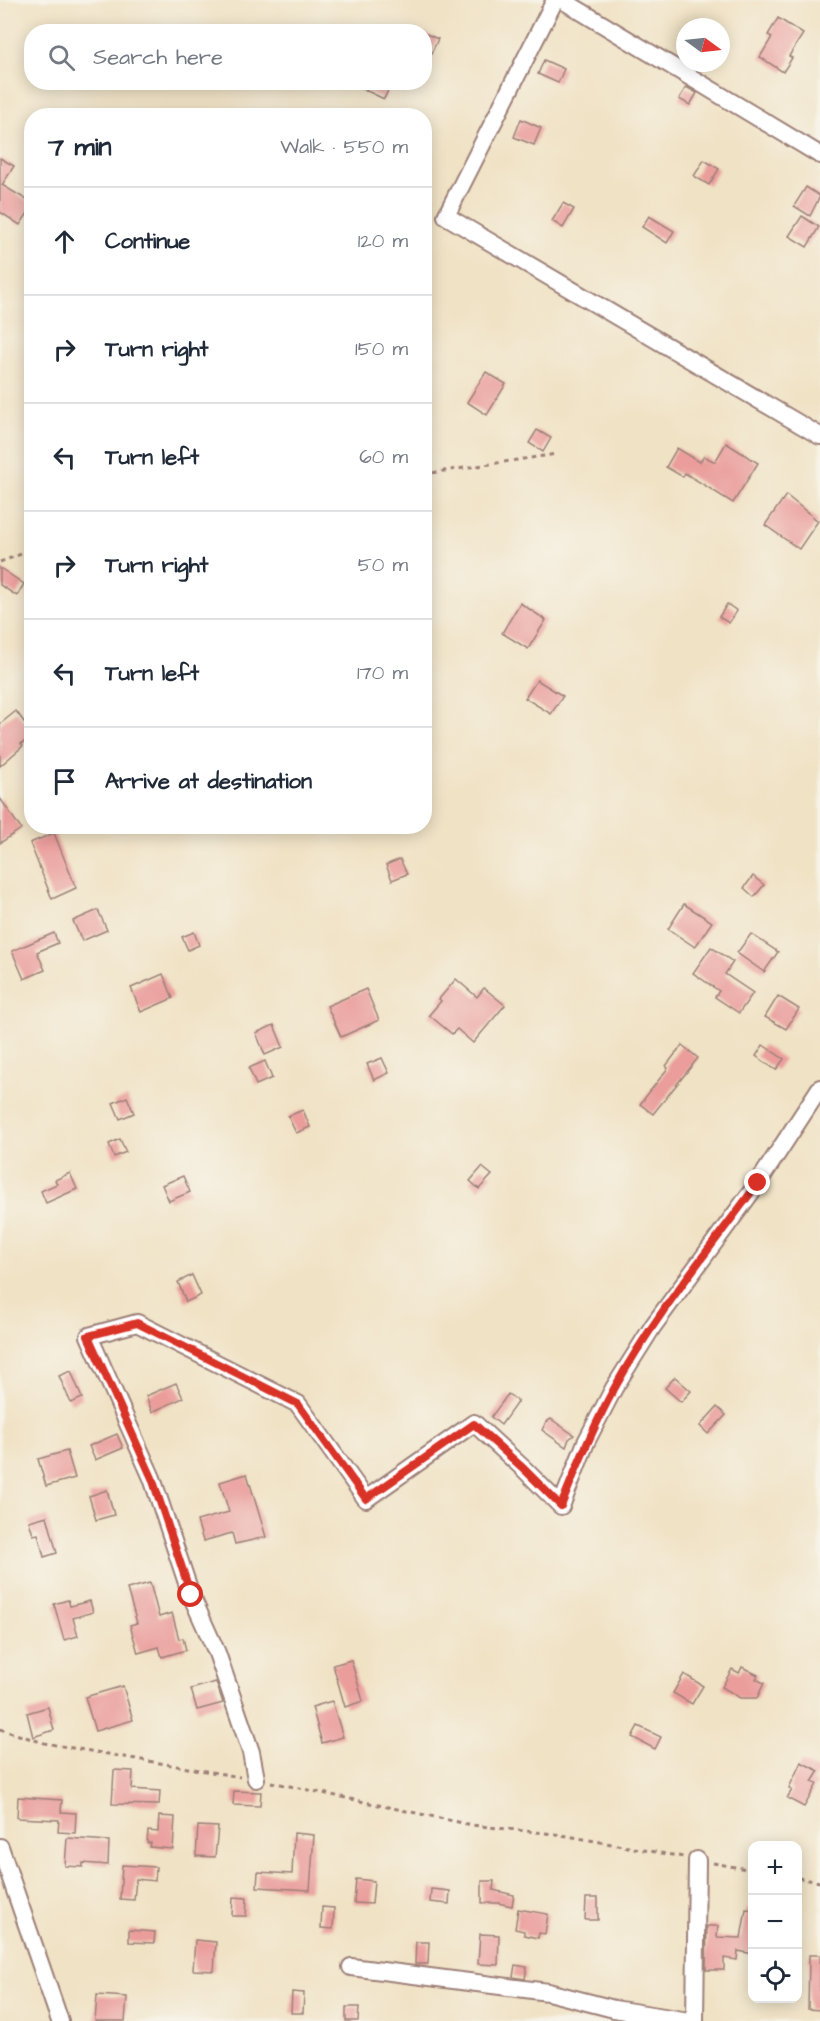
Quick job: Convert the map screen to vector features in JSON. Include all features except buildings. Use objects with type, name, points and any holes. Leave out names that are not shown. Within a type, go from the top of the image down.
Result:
[{"type":"street","points":[[555,0],[446,216],[820,436]]},
{"type":"street","points":[[562,0],[820,155]]},
{"type":"street","points":[[256,1779],[251,1752],[220,1664],[191,1595],[152,1478],[88,1336],[137,1323],[298,1404],[366,1499],[474,1424],[561,1506],[586,1442],[625,1371],[653,1326],[758,1183],[820,1088]]},
{"type":"street","points":[[0,1847],[60,2021]]},
{"type":"street","points":[[695,2021],[697,1860]]},
{"type":"street","points":[[351,1967],[549,1992],[614,2009],[689,2021]]},
{"type":"path","points":[[432,473],[557,454]]},
{"type":"path","points":[[0,561],[24,553]]},
{"type":"path","points":[[0,1729],[44,1743],[256,1779],[472,1825],[562,1835],[748,1869]]},
{"type":"path","points":[[802,1879],[820,1882]]},
{"type":"route","points":[[191,1595],[152,1478],[88,1336],[137,1323],[298,1404],[366,1499],[474,1424],[561,1506],[586,1442],[614,1388],[653,1326],[758,1183]]}]
